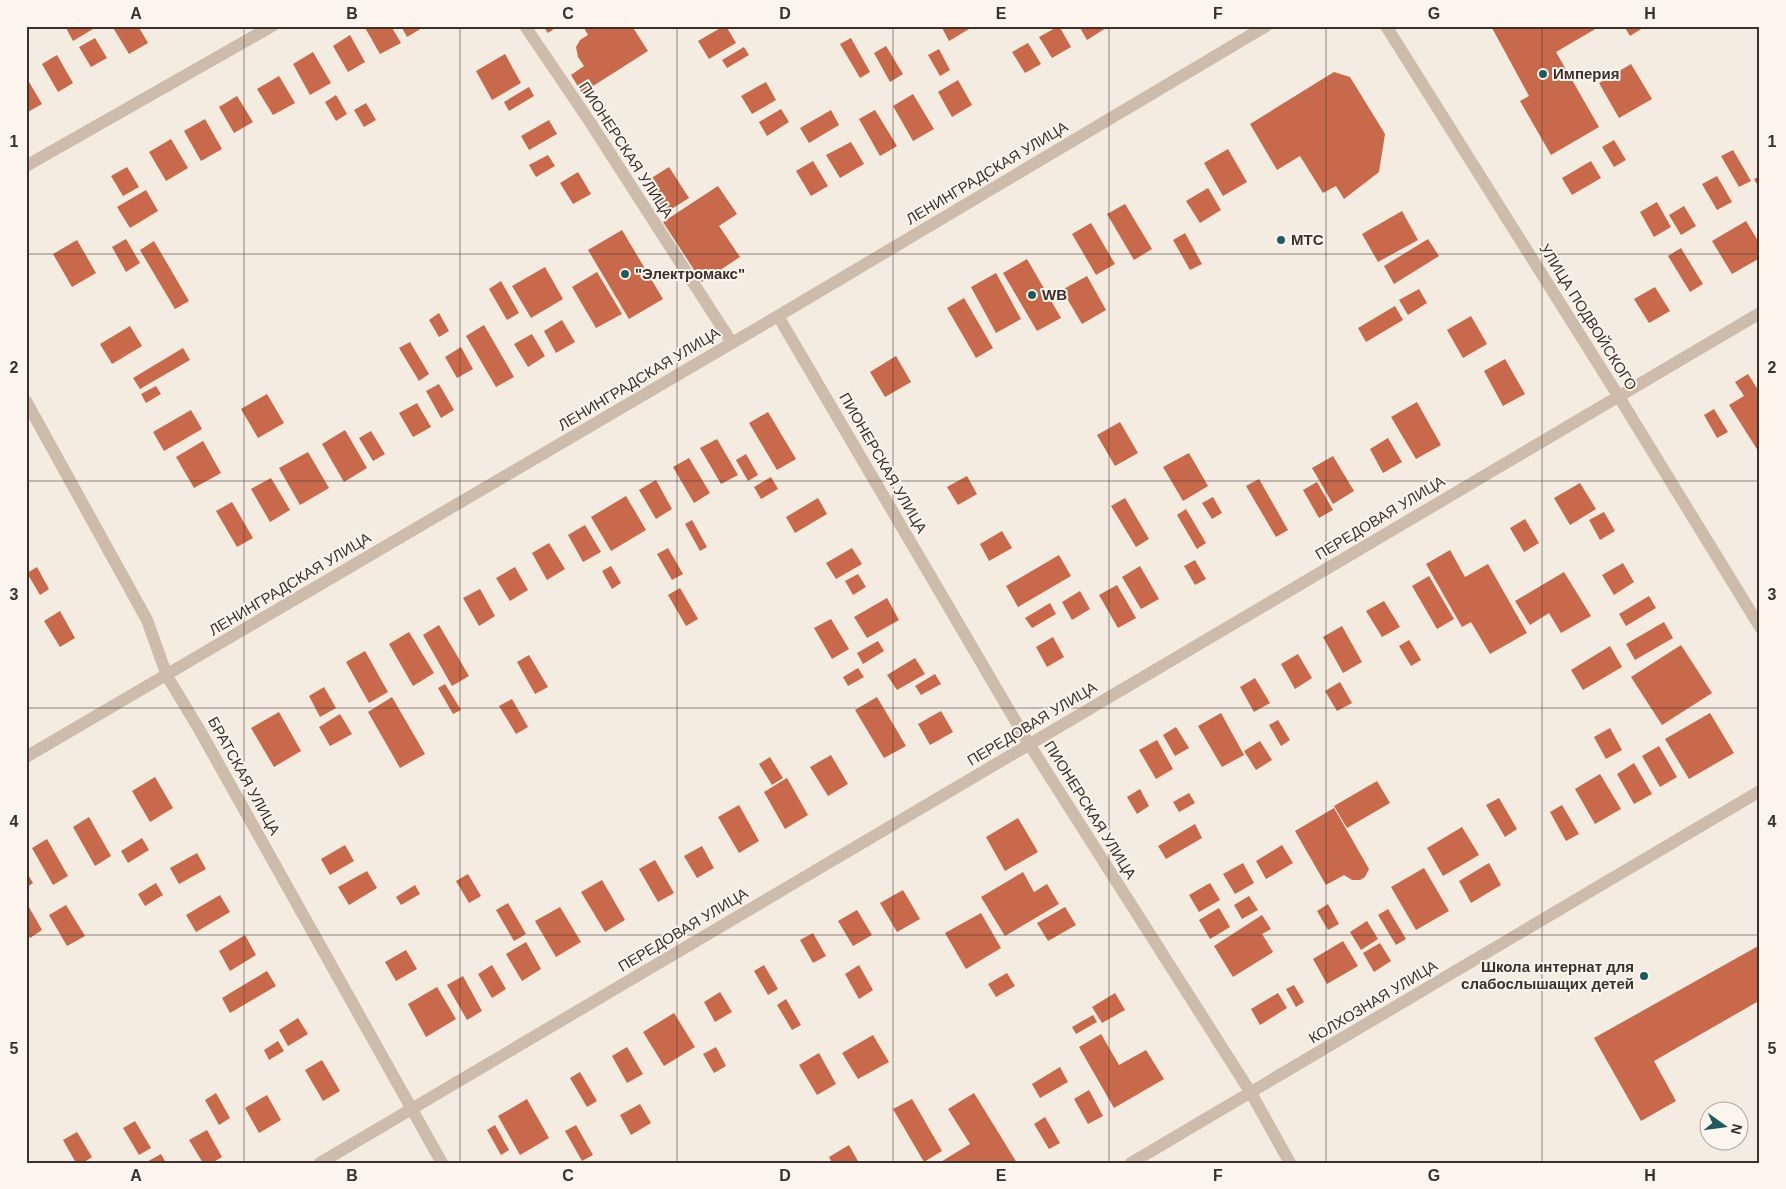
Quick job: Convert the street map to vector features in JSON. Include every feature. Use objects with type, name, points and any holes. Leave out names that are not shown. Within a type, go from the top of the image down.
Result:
[{"type":"street","points":[[26,166],[272,26]]},
{"type":"street","name":"ПИОНЕРСКАЯ УЛИЦА","points":[[525,26],[590,122],[732,343]]},
{"type":"street","name":"ЛЕНИНГРАДСКАЯ УЛИЦА","points":[[26,757],[778,316],[1266,26]]},
{"type":"street","name":"УЛИЦА ПОДВОЙСКОГО","points":[[1386,26],[1619,396],[1760,627]]},
{"type":"street","name":"ПЕРЕДОВАЯ УЛИЦА","points":[[320,1163],[1760,314]]},
{"type":"street","name":"ПИОНЕРСКАЯ УЛИЦА","points":[[778,316],[1029,744],[1251,1093],[1290,1163]]},
{"type":"street","name":"БРАТСКАЯ УЛИЦА","points":[[26,401],[147,620],[167,676],[199,729],[442,1163]]},
{"type":"street","name":"КОЛХОЗНАЯ УЛИЦА","points":[[1131,1163],[1760,791]]},
{"type":"building","points":[[65,26],[98,26],[73,41]]},
{"type":"building","points":[[112,26],[138,26],[148,43],[129,54]]},
{"type":"building","points":[[364,26],[391,26],[401,43],[380,54]]},
{"type":"building","points":[[401,26],[421,26],[422,28],[407,37]]},
{"type":"building","points":[[543,26],[558,26],[548,33]]},
{"type":"building","points":[[583,26],[632,26],[648,51],[582,93],[571,75],[584,66],[578,57],[576,47],[580,40],[588,35]]},
{"type":"building","points":[[726,26],[736,43],[709,59],[698,41]]},
{"type":"building","points":[[941,26],[968,26],[969,29],[949,41]]},
{"type":"building","points":[[1059,26],[1071,47],[1052,58],[1039,37]]},
{"type":"building","points":[[1079,26],[1105,26],[1106,28],[1087,40]]},
{"type":"building","name":"Империя","points":[[1491,26],[1596,26],[1597,28],[1556,52],[1599,127],[1551,155],[1520,101],[1529,96]]},
{"type":"building","points":[[1624,26],[1646,26],[1630,36]]},
{"type":"building","points":[[350,35],[365,62],[348,72],[333,46]]},
{"type":"building","points":[[95,38],[107,58],[91,67],[79,47]]},
{"type":"building","points":[[851,38],[870,72],[860,78],[840,44]]},
{"type":"building","points":[[1028,43],[1041,64],[1025,73],[1012,52]]},
{"type":"building","points":[[886,46],[903,74],[890,82],[874,53]]},
{"type":"building","points":[[744,47],[749,55],[727,68],[722,60]]},
{"type":"building","points":[[939,49],[950,70],[940,76],[928,55]]},
{"type":"building","points":[[313,52],[331,83],[310,95],[293,64]]},
{"type":"building","points":[[505,54],[521,83],[492,100],[476,71]]},
{"type":"building","points":[[57,55],[73,83],[58,92],[42,64]]},
{"type":"building","points":[[1631,64],[1652,99],[1619,118],[1599,83]]},
{"type":"building","points":[[1334,72],[1350,77],[1385,134],[1379,172],[1344,199],[1336,186],[1323,193],[1300,156],[1277,170],[1250,124]]},
{"type":"building","points":[[279,76],[295,103],[273,115],[257,89]]},
{"type":"building","points":[[958,80],[972,105],[952,117],[938,92]]},
{"type":"building","points":[[29,82],[42,104],[26,113],[26,83]]},
{"type":"building","points":[[766,82],[776,100],[752,114],[741,96]]},
{"type":"building","points":[[529,87],[534,96],[509,111],[504,102]]},
{"type":"building","points":[[913,94],[934,129],[913,141],[893,106]]},
{"type":"building","points":[[336,95],[347,114],[336,121],[325,102]]},
{"type":"building","points":[[237,96],[253,122],[234,133],[219,107]]},
{"type":"building","points":[[366,103],[376,120],[364,127],[354,110]]},
{"type":"building","points":[[781,109],[789,122],[767,136],[759,122]]},
{"type":"building","points":[[831,110],[839,125],[809,143],[800,128]]},
{"type":"building","points":[[875,110],[897,146],[880,156],[859,119]]},
{"type":"building","points":[[205,119],[222,149],[201,161],[184,131]]},
{"type":"building","points":[[549,120],[557,134],[529,150],[521,136]]},
{"type":"building","points":[[171,139],[188,168],[166,181],[149,152]]},
{"type":"building","points":[[1614,140],[1626,160],[1614,167],[1602,147]]},
{"type":"building","points":[[851,142],[864,164],[840,178],[826,155]]},
{"type":"building","points":[[1228,149],[1247,182],[1223,196],[1204,163]]},
{"type":"building","points":[[1733,150],[1751,181],[1739,187],[1721,156]]},
{"type":"building","points":[[548,155],[555,166],[536,177],[529,165]]},
{"type":"building","points":[[813,161],[828,186],[811,196],[796,171]]},
{"type":"building","points":[[1591,161],[1601,178],[1572,195],[1562,178]]},
{"type":"building","points":[[127,167],[139,187],[123,196],[111,176]]},
{"type":"building","points":[[669,167],[689,198],[665,213],[645,182]]},
{"type":"building","points":[[578,172],[591,194],[573,204],[560,183]]},
{"type":"building","points":[[1717,176],[1732,202],[1717,210],[1702,184]]},
{"type":"building","points":[[1760,176],[1760,189],[1754,179]]},
{"type":"building","points":[[718,186],[737,214],[719,226],[740,257],[702,282],[663,222]]},
{"type":"building","points":[[1208,188],[1221,210],[1200,223],[1186,201]]},
{"type":"building","points":[[146,190],[158,211],[130,228],[117,207]]},
{"type":"building","points":[[1657,202],[1671,227],[1654,237],[1640,212]]},
{"type":"building","points":[[1125,204],[1152,249],[1134,260],[1107,214]]},
{"type":"building","points":[[1684,206],[1696,226],[1681,235],[1669,215]]},
{"type":"building","points":[[1402,211],[1418,240],[1378,262],[1362,234]]},
{"type":"building","points":[[1746,221],[1760,244],[1760,258],[1732,274],[1712,241]]},
{"type":"building","points":[[1091,223],[1115,264],[1096,275],[1072,234]]},
{"type":"building","name":"\"Электромакс\"","points":[[622,230],[663,299],[629,319],[588,250]]},
{"type":"building","points":[[1185,233],[1202,264],[1190,270],[1173,240]]},
{"type":"building","points":[[126,239],[140,263],[126,272],[112,247]]},
{"type":"building","points":[[1428,239],[1439,256],[1394,284],[1384,266]]},
{"type":"building","points":[[77,240],[96,273],[72,287],[53,254]]},
{"type":"building","points":[[154,241],[189,301],[175,309],[140,250]]},
{"type":"building","points":[[1681,248],[1703,284],[1690,292],[1668,256]]},
{"type":"building","name":"WB","points":[[1027,259],[1061,318],[1037,331],[1003,273]]},
{"type":"building","points":[[545,267],[563,299],[531,318],[512,286]]},
{"type":"building","points":[[597,272],[622,314],[596,328],[572,287]]},
{"type":"building","points":[[996,273],[1021,319],[996,333],[971,287]]},
{"type":"building","points":[[1087,276],[1106,310],[1082,324],[1062,290]]},
{"type":"building","points":[[501,281],[519,313],[507,320],[489,289]]},
{"type":"building","points":[[1655,287],[1670,311],[1649,323],[1634,299]]},
{"type":"building","points":[[1419,289],[1427,303],[1408,315],[1399,300]]},
{"type":"building","points":[[964,298],[993,348],[976,358],[947,308]]},
{"type":"building","points":[[1395,306],[1403,320],[1366,342],[1358,328]]},
{"type":"building","points":[[439,313],[449,331],[439,337],[429,320]]},
{"type":"building","points":[[1471,316],[1487,344],[1463,358],[1447,330]]},
{"type":"building","points":[[562,320],[575,342],[556,353],[544,331]]},
{"type":"building","points":[[484,325],[514,377],[496,387],[466,336]]},
{"type":"building","points":[[130,326],[142,346],[112,364],[100,344]]},
{"type":"building","points":[[532,334],[545,356],[528,367],[514,344]]},
{"type":"building","points":[[410,342],[429,374],[419,381],[399,348]]},
{"type":"building","points":[[461,347],[473,369],[457,378],[445,357]]},
{"type":"building","points":[[183,348],[190,360],[140,389],[133,378]]},
{"type":"building","points":[[896,356],[911,382],[885,397],[870,372]]},
{"type":"building","points":[[1505,359],[1525,394],[1503,406],[1484,371]]},
{"type":"building","points":[[1748,374],[1760,393],[1760,454],[1729,405],[1744,396],[1735,382]]},
{"type":"building","points":[[439,384],[454,410],[441,418],[426,391]]},
{"type":"building","points":[[156,386],[161,394],[146,403],[141,394]]},
{"type":"building","points":[[267,394],[284,423],[258,438],[241,409]]},
{"type":"building","points":[[1417,402],[1441,445],[1416,459],[1391,417]]},
{"type":"building","points":[[417,403],[431,427],[413,437],[399,413]]},
{"type":"building","points":[[1714,409],[1728,432],[1717,438],[1704,415]]},
{"type":"building","points":[[191,410],[202,429],[164,451],[153,432]]},
{"type":"building","points":[[768,412],[796,459],[777,470],[749,423]]},
{"type":"building","points":[[1120,422],[1138,453],[1115,466],[1097,435]]},
{"type":"building","points":[[345,430],[367,468],[344,482],[322,444]]},
{"type":"building","points":[[371,431],[385,454],[373,461],[359,438]]},
{"type":"building","points":[[1388,438],[1402,462],[1383,473],[1370,449]]},
{"type":"building","points":[[717,439],[738,475],[721,484],[700,448]]},
{"type":"building","points":[[203,441],[221,473],[194,488],[176,457]]},
{"type":"building","points":[[308,452],[329,488],[300,505],[279,468]]},
{"type":"building","points":[[1189,453],[1208,486],[1183,501],[1163,467]]},
{"type":"building","points":[[746,454],[758,475],[748,481],[736,460]]},
{"type":"building","points":[[1333,456],[1354,491],[1333,504],[1312,468]]},
{"type":"building","points":[[689,458],[710,493],[694,503],[673,467]]},
{"type":"building","points":[[967,476],[977,494],[958,505],[947,487]]},
{"type":"building","points":[[771,477],[778,489],[761,499],[754,487]]},
{"type":"building","points":[[271,478],[290,510],[270,522],[251,489]]},
{"type":"building","points":[[1259,479],[1288,530],[1276,537],[1246,486]]},
{"type":"building","points":[[656,480],[672,509],[656,519],[639,490]]},
{"type":"building","points":[[1317,482],[1333,510],[1319,518],[1303,490]]},
{"type":"building","points":[[1580,483],[1596,509],[1570,525],[1554,498]]},
{"type":"building","points":[[626,496],[646,530],[611,551],[591,517]]},
{"type":"building","points":[[1213,497],[1222,513],[1212,519],[1202,503]]},
{"type":"building","points":[[818,498],[827,514],[795,533],[786,517]]},
{"type":"building","points":[[1125,498],[1149,539],[1136,547],[1111,506]]},
{"type":"building","points":[[232,502],[253,538],[237,547],[216,511]]},
{"type":"building","points":[[1186,509],[1206,543],[1197,549],[1177,515]]},
{"type":"building","points":[[1604,512],[1615,531],[1600,540],[1589,520]]},
{"type":"building","points":[[1525,519],[1539,543],[1524,552],[1510,528]]},
{"type":"building","points":[[692,520],[707,547],[700,551],[685,524]]},
{"type":"building","points":[[585,525],[601,552],[583,562],[568,535]]},
{"type":"building","points":[[1002,531],[1012,548],[989,561],[980,544]]},
{"type":"building","points":[[549,543],[565,569],[547,580],[532,553]]},
{"type":"building","points":[[668,548],[683,574],[672,580],[657,554]]},
{"type":"building","points":[[852,548],[862,564],[836,579],[826,563]]},
{"type":"building","points":[[1450,550],[1465,577],[1488,564],[1527,633],[1490,654],[1471,622],[1462,627],[1426,564]]},
{"type":"building","points":[[1059,555],[1071,576],[1018,607],[1006,586]]},
{"type":"building","points":[[1195,560],[1206,579],[1195,585],[1184,566]]},
{"type":"building","points":[[1623,563],[1634,582],[1614,595],[1602,575]]},
{"type":"building","points":[[611,566],[621,583],[612,589],[602,571]]},
{"type":"building","points":[[1140,566],[1159,599],[1141,609],[1122,577]]},
{"type":"building","points":[[37,567],[49,589],[40,595],[27,573]]},
{"type":"building","points":[[515,567],[528,590],[510,601],[496,578]]},
{"type":"building","points":[[1564,572],[1591,616],[1561,633],[1549,613],[1530,625],[1515,601]]},
{"type":"building","points":[[858,574],[866,587],[853,595],[845,581]]},
{"type":"building","points":[[1429,576],[1454,619],[1437,629],[1412,586]]},
{"type":"building","points":[[1117,585],[1136,618],[1118,628],[1099,595]]},
{"type":"building","points":[[680,588],[698,619],[686,626],[668,595]]},
{"type":"building","points":[[480,589],[495,616],[479,626],[463,598]]},
{"type":"building","points":[[1080,591],[1090,609],[1072,620],[1062,602]]},
{"type":"building","points":[[1649,596],[1656,608],[1626,626],[1619,614]]},
{"type":"building","points":[[887,598],[899,620],[867,638],[854,617]]},
{"type":"building","points":[[1384,601],[1400,627],[1382,637],[1366,611]]},
{"type":"building","points":[[1050,603],[1056,614],[1032,628],[1025,618]]},
{"type":"building","points":[[60,611],[75,638],[60,647],[44,621]]},
{"type":"building","points":[[831,619],[849,649],[832,659],[814,628]]},
{"type":"building","points":[[1664,622],[1673,638],[1635,660],[1626,644]]},
{"type":"building","points":[[439,625],[469,676],[452,686],[423,635]]},
{"type":"building","points":[[1342,626],[1362,662],[1343,673],[1323,637]]},
{"type":"building","points":[[409,632],[434,673],[413,686],[389,644]]},
{"type":"building","points":[[1053,637],[1064,657],[1047,667],[1036,647]]},
{"type":"building","points":[[1409,640],[1421,660],[1411,666],[1399,646]]},
{"type":"building","points":[[878,641],[884,651],[863,664],[857,653]]},
{"type":"building","points":[[1681,645],[1712,693],[1662,725],[1631,677]]},
{"type":"building","points":[[1610,646],[1622,667],[1583,690],[1571,670]]},
{"type":"building","points":[[365,651],[388,692],[369,703],[346,662]]},
{"type":"building","points":[[1298,654],[1312,678],[1295,689],[1281,664]]},
{"type":"building","points":[[529,655],[548,687],[535,694],[517,662]]},
{"type":"building","points":[[915,658],[925,674],[897,690],[887,675]]},
{"type":"building","points":[[858,668],[864,677],[848,686],[843,677]]},
{"type":"building","points":[[935,674],[941,684],[921,695],[915,686]]},
{"type":"building","points":[[1255,678],[1270,703],[1254,712],[1240,687]]},
{"type":"building","points":[[1340,682],[1352,703],[1337,711],[1325,691]]},
{"type":"building","points":[[445,684],[461,710],[453,714],[438,688]]},
{"type":"building","points":[[324,687],[336,708],[320,717],[309,696]]},
{"type":"building","points":[[392,697],[425,754],[400,768],[368,712]]},
{"type":"building","points":[[877,697],[906,746],[884,758],[855,710]]},
{"type":"building","points":[[512,699],[528,727],[516,734],[499,706]]},
{"type":"building","points":[[941,711],[953,732],[930,745],[918,724]]},
{"type":"building","points":[[279,712],[301,751],[274,767],[251,728]]},
{"type":"building","points":[[1221,713],[1244,755],[1222,767],[1198,726]]},
{"type":"building","points":[[1710,713],[1734,753],[1689,779],[1665,739]]},
{"type":"building","points":[[340,714],[352,734],[330,746],[319,727]]},
{"type":"building","points":[[1278,720],[1290,740],[1281,746],[1269,725]]},
{"type":"building","points":[[1176,727],[1189,748],[1175,756],[1163,735]]},
{"type":"building","points":[[1610,728],[1622,750],[1606,759],[1594,737]]},
{"type":"building","points":[[1157,740],[1173,769],[1156,779],[1139,750]]},
{"type":"building","points":[[1260,741],[1272,760],[1256,770],[1244,751]]},
{"type":"building","points":[[1659,746],[1677,777],[1660,787],[1642,756]]},
{"type":"building","points":[[831,755],[848,784],[828,796],[810,767]]},
{"type":"building","points":[[770,757],[783,778],[772,785],[759,764]]},
{"type":"building","points":[[1634,763],[1652,794],[1634,804],[1617,774]]},
{"type":"building","points":[[1600,774],[1621,809],[1595,824],[1575,789]]},
{"type":"building","points":[[155,777],[173,808],[150,822],[132,791]]},
{"type":"building","points":[[787,778],[808,815],[785,829],[764,792]]},
{"type":"building","points":[[1377,781],[1390,803],[1347,828],[1334,806]]},
{"type":"building","points":[[1140,789],[1149,806],[1137,814],[1127,797]]},
{"type":"building","points":[[1189,793],[1195,803],[1179,812],[1173,802]]},
{"type":"building","points":[[1499,798],[1517,829],[1505,837],[1486,805]]},
{"type":"building","points":[[739,805],[759,841],[739,853],[718,817]]},
{"type":"building","points":[[1562,805],[1579,834],[1566,841],[1550,812]]},
{"type":"building","points":[[1334,808],[1369,869],[1365,877],[1360,880],[1352,880],[1344,875],[1326,885],[1295,831]]},
{"type":"building","points":[[89,817],[111,856],[95,866],[73,827]]},
{"type":"building","points":[[1018,818],[1038,852],[1005,871],[986,837]]},
{"type":"building","points":[[1195,824],[1202,838],[1166,859],[1158,846]]},
{"type":"building","points":[[1462,827],[1479,855],[1443,876],[1427,848]]},
{"type":"building","points":[[142,838],[149,850],[128,863],[121,851]]},
{"type":"building","points":[[47,839],[68,876],[53,885],[32,848]]},
{"type":"building","points":[[345,845],[354,861],[330,875],[321,859]]},
{"type":"building","points":[[1282,845],[1293,863],[1266,879],[1256,861]]},
{"type":"building","points":[[702,846],[714,868],[697,878],[684,856]]},
{"type":"building","points":[[197,853],[206,869],[179,884],[170,868]]},
{"type":"building","points":[[655,860],[674,893],[658,902],[639,869]]},
{"type":"building","points":[[1243,863],[1254,883],[1235,894],[1223,874]]},
{"type":"building","points":[[1489,863],[1501,885],[1471,903],[1459,881]]},
{"type":"building","points":[[1424,868],[1449,911],[1416,930],[1391,887]]},
{"type":"building","points":[[26,871],[33,883],[26,888]]},
{"type":"building","points":[[367,871],[377,888],[349,905],[338,887]]},
{"type":"building","points":[[1023,872],[1034,892],[1047,884],[1059,904],[1005,936],[981,897]]},
{"type":"building","points":[[468,874],[481,896],[469,903],[456,881]]},
{"type":"building","points":[[602,880],[625,920],[605,932],[581,892]]},
{"type":"building","points":[[156,883],[163,895],[145,906],[138,894]]},
{"type":"building","points":[[1210,883],[1220,900],[1199,912],[1189,895]]},
{"type":"building","points":[[415,885],[420,894],[401,905],[396,897]]},
{"type":"building","points":[[903,890],[920,919],[897,932],[880,903]]},
{"type":"building","points":[[220,895],[230,912],[196,932],[186,915]]},
{"type":"building","points":[[1249,896],[1258,910],[1242,919],[1234,905]]},
{"type":"building","points":[[26,902],[42,930],[30,938],[26,931]]},
{"type":"building","points":[[508,903],[526,934],[514,941],[496,910]]},
{"type":"building","points":[[1328,904],[1339,924],[1328,930],[1317,911]]},
{"type":"building","points":[[66,905],[85,936],[67,946],[49,915]]},
{"type":"building","points":[[560,907],[581,942],[556,957],[535,921]]},
{"type":"building","points":[[1065,907],[1076,925],[1048,941],[1037,923]]},
{"type":"building","points":[[1219,908],[1230,927],[1210,939],[1199,920]]},
{"type":"building","points":[[1388,909],[1406,939],[1396,945],[1378,915]]},
{"type":"building","points":[[857,910],[872,935],[853,946],[838,921]]},
{"type":"building","points":[[981,913],[1001,948],[966,969],[945,933]]},
{"type":"building","points":[[1262,915],[1271,929],[1262,934],[1273,952],[1233,977],[1214,946]]},
{"type":"building","points":[[1367,921],[1378,939],[1361,950],[1350,932]]},
{"type":"building","points":[[813,933],[826,956],[813,963],[800,940]]},
{"type":"building","points":[[245,935],[256,955],[230,971],[219,951]]},
{"type":"building","points":[[1343,941],[1358,966],[1327,984],[1313,959]]},
{"type":"building","points":[[526,942],[541,969],[522,981],[506,954]]},
{"type":"building","points":[[1380,943],[1391,961],[1374,972],[1363,953]]},
{"type":"building","points":[[1760,945],[1760,1007],[1757,1002],[1654,1061],[1676,1101],[1641,1121],[1594,1038]]},
{"type":"building","points":[[406,950],[417,969],[396,981],[385,962]]},
{"type":"building","points":[[492,965],[506,989],[492,998],[478,974]]},
{"type":"building","points":[[764,965],[778,989],[768,995],[754,971]]},
{"type":"building","points":[[859,965],[873,990],[859,999],[845,974]]},
{"type":"building","points":[[267,971],[276,986],[230,1013],[222,998]]},
{"type":"building","points":[[1007,973],[1015,986],[996,997],[988,984]]},
{"type":"building","points":[[463,976],[482,1011],[467,1020],[447,985]]},
{"type":"building","points":[[1294,985],[1304,1002],[1296,1007],[1286,989]]},
{"type":"building","points":[[437,987],[456,1019],[426,1037],[408,1004]]},
{"type":"building","points":[[720,992],[732,1012],[715,1022],[704,1002]]},
{"type":"building","points":[[1115,993],[1125,1010],[1102,1023],[1092,1007]]},
{"type":"building","points":[[1278,993],[1287,1008],[1260,1025],[1251,1009]]},
{"type":"building","points":[[786,999],[801,1025],[792,1030],[777,1005]]},
{"type":"building","points":[[674,1013],[695,1047],[664,1066],[643,1032]]},
{"type":"building","points":[[1093,1015],[1097,1022],[1076,1034],[1072,1027]]},
{"type":"building","points":[[298,1018],[308,1034],[288,1046],[279,1030]]},
{"type":"building","points":[[1101,1034],[1119,1065],[1146,1050],[1164,1079],[1114,1108],[1079,1047]]},
{"type":"building","points":[[873,1035],[889,1062],[858,1079],[842,1053]]},
{"type":"building","points":[[278,1041],[284,1051],[269,1060],[264,1050]]},
{"type":"building","points":[[627,1047],[643,1074],[627,1083],[612,1056]]},
{"type":"building","points":[[716,1047],[726,1066],[714,1073],[703,1054]]},
{"type":"building","points":[[819,1053],[836,1084],[817,1095],[799,1065]]},
{"type":"building","points":[[322,1060],[340,1091],[323,1101],[305,1070]]},
{"type":"building","points":[[1060,1067],[1068,1082],[1040,1098],[1032,1084]]},
{"type":"building","points":[[580,1072],[597,1101],[587,1107],[570,1078]]},
{"type":"building","points":[[1089,1090],[1103,1116],[1088,1124],[1074,1099]]},
{"type":"building","points":[[216,1093],[230,1118],[219,1125],[205,1100]]},
{"type":"building","points":[[974,1093],[1017,1163],[939,1163],[970,1144],[948,1109]]},
{"type":"building","points":[[267,1095],[281,1120],[259,1133],[245,1108]]},
{"type":"building","points":[[527,1099],[549,1138],[520,1155],[498,1116]]},
{"type":"building","points":[[912,1099],[942,1151],[924,1162],[893,1109]]},
{"type":"building","points":[[640,1104],[651,1123],[631,1135],[620,1115]]},
{"type":"building","points":[[1045,1117],[1060,1143],[1049,1149],[1034,1124]]},
{"type":"building","points":[[135,1121],[151,1148],[139,1155],[123,1128]]},
{"type":"building","points":[[495,1125],[509,1150],[501,1155],[487,1130]]},
{"type":"building","points":[[576,1125],[593,1155],[582,1161],[565,1131]]},
{"type":"building","points":[[207,1130],[222,1157],[212,1163],[203,1163],[189,1140]]},
{"type":"building","points":[[77,1132],[92,1157],[83,1163],[76,1163],[63,1140]]},
{"type":"building","points":[[849,1145],[859,1163],[832,1163],[829,1157]]},
{"type":"building","points":[[161,1154],[166,1163],[145,1163]]},
{"type":"place","name":"Империя","points":[[1543,74]]},
{"type":"place","name":"МТС","points":[[1281,240]]},
{"type":"place","name":"\"Электромакс\"","points":[[625,274]]},
{"type":"place","name":"WB","points":[[1032,295]]},
{"type":"place","name":"Школа интернат для слабослышащих детей","points":[[1644,976]]}]
